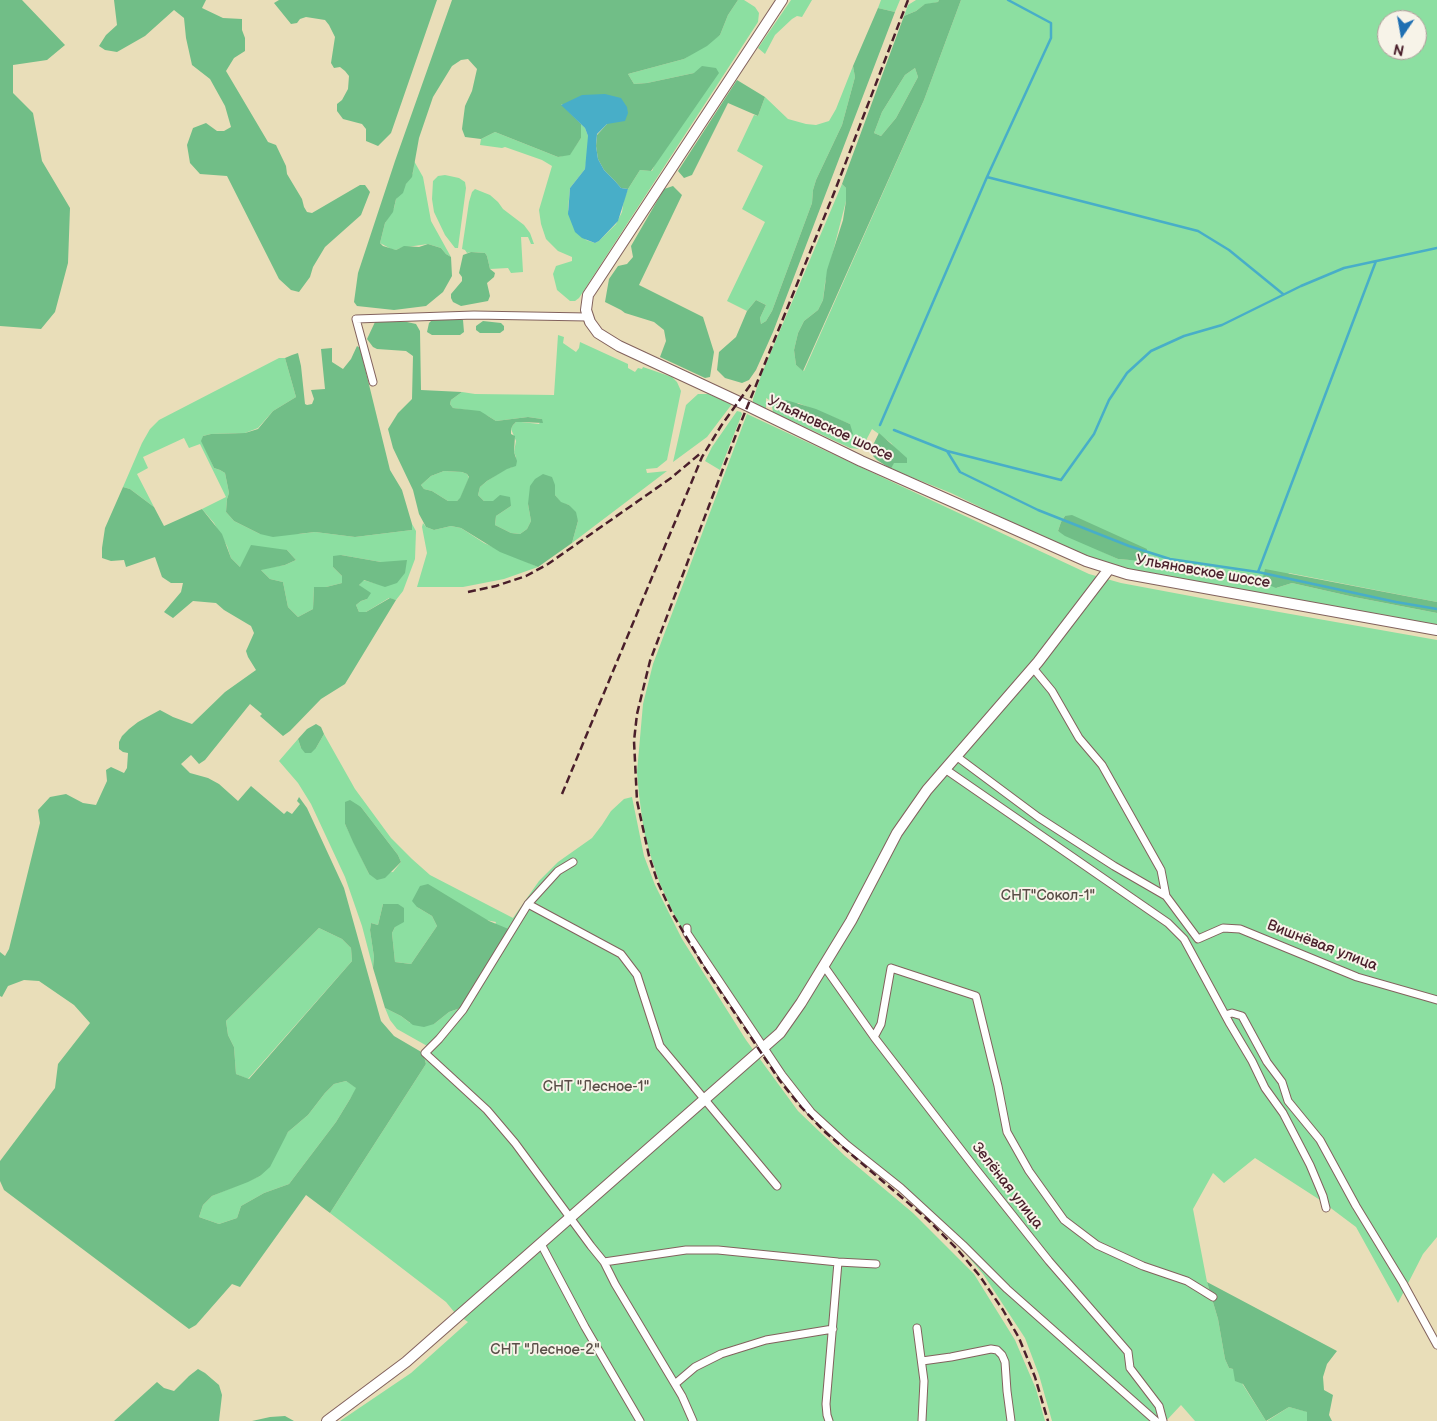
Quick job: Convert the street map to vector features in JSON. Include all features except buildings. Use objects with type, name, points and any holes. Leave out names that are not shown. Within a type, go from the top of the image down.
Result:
[{"type":"main road","points":[[587,317],[586,302],[592,289],[782,0]]},
{"type":"main road","name":"Ульяновское шоссе","points":[[587,317],[598,333],[619,346],[861,461],[1086,561],[1127,574],[1437,630]]},
{"type":"main road","points":[[327,1421],[406,1362],[780,1033],[851,921],[897,833],[927,790],[1033,668],[1109,569]]},
{"type":"street","points":[[373,382],[356,319],[474,315],[587,317]]},
{"type":"street","points":[[1033,668],[1052,691],[1079,738],[1102,765],[1161,870],[1166,896]]},
{"type":"street","points":[[956,756],[1045,822],[1114,866],[1166,896]]},
{"type":"street","points":[[945,768],[1168,923],[1184,940],[1224,1015],[1252,1061],[1265,1088],[1283,1113],[1320,1186],[1326,1208]]},
{"type":"street","points":[[573,862],[558,871],[528,904],[463,1010],[425,1053],[487,1110],[515,1143],[590,1246],[604,1262],[615,1284],[682,1396],[693,1421]]},
{"type":"street","name":"Вишнёвая улица","points":[[1166,896],[1198,939],[1223,928],[1240,929],[1357,977],[1437,1000]]},
{"type":"street","points":[[528,904],[621,954],[637,975],[660,1046],[704,1101],[777,1186]]},
{"type":"street","points":[[687,928],[687,933],[764,1049],[811,1112],[901,1188],[963,1245],[1007,1289],[1156,1421]]},
{"type":"street","name":"Зелёная улица","points":[[824,966],[874,1037],[1043,1253],[1128,1352],[1130,1368],[1160,1406],[1163,1421]]},
{"type":"street","points":[[874,1037],[881,1024],[892,968],[976,996],[1007,1132],[1029,1171],[1064,1220],[1097,1245],[1143,1266],[1187,1281],[1213,1297]]},
{"type":"street","points":[[1224,1015],[1232,1013],[1242,1016],[1267,1062],[1282,1082],[1288,1101],[1320,1140],[1437,1345]]},
{"type":"street","points":[[541,1244],[594,1343],[640,1421]]},
{"type":"street","points":[[604,1262],[694,1250],[718,1250],[876,1264]]},
{"type":"street","points":[[829,1421],[826,1404],[838,1262]]},
{"type":"street","points":[[917,1328],[924,1381],[922,1421]]},
{"type":"street","points":[[674,1384],[695,1367],[721,1354],[766,1340],[833,1329]]},
{"type":"street","points":[[922,1360],[991,1349],[997,1350],[1005,1362],[1011,1421]]},
{"type":"green space","points":[[0,0],[22,0],[65,45],[47,60],[13,65],[13,93],[33,113],[42,161],[70,208],[68,263],[55,312],[41,329],[0,326]]},
{"type":"green space","points":[[114,0],[206,0],[202,8],[223,18],[242,19],[245,51],[234,58],[226,71],[268,142],[276,145],[286,166],[287,174],[302,199],[307,212],[312,213],[360,185],[365,185],[370,192],[361,215],[325,247],[313,267],[310,277],[299,292],[291,290],[279,279],[227,176],[200,174],[190,163],[187,145],[193,128],[206,123],[217,131],[224,131],[231,127],[225,106],[210,79],[192,65],[184,18],[174,10],[145,36],[117,52],[105,50],[99,46],[106,35],[117,25]]},
{"type":"green space","points":[[279,0],[437,0],[391,133],[378,146],[366,141],[366,129],[362,124],[343,119],[337,111],[337,104],[342,100],[348,89],[349,76],[340,67],[334,68],[331,63],[335,37],[329,25],[325,20],[306,17],[300,19],[297,23],[291,24],[274,3]]},
{"type":"green space","points":[[452,0],[738,0],[728,15],[720,35],[707,46],[684,59],[628,74],[634,84],[694,73],[702,66],[716,68],[719,73],[651,171],[640,170],[628,189],[621,188],[604,170],[598,159],[597,135],[607,124],[561,104],[581,124],[581,138],[570,155],[558,157],[495,132],[481,139],[465,137],[462,129],[465,106],[472,91],[477,69],[468,59],[461,60],[452,66],[433,97],[419,138],[412,177],[406,184],[403,193],[396,199],[393,212],[385,223],[380,243],[383,246],[396,250],[404,246],[419,247],[428,244],[441,248],[451,257],[452,276],[443,292],[426,306],[394,310],[357,306],[354,302],[358,273]]},
{"type":"green space","points":[[738,0],[744,0],[755,7],[759,13],[758,22],[579,298],[575,301],[570,301],[557,290],[553,274],[556,266],[572,261],[572,257],[558,251],[546,239],[539,210],[552,166],[542,160],[505,147],[480,145],[481,139],[495,132],[558,157],[570,154],[581,138],[581,124],[588,136],[588,151],[585,169],[570,188],[568,210],[586,240],[595,243],[599,241],[616,224],[622,212],[628,189],[640,170],[652,171],[694,73],[634,84],[628,74],[684,59],[720,35],[728,15]]},
{"type":"green space","points":[[791,0],[812,0],[802,17],[797,16],[792,19],[775,35],[765,54],[758,48]]},
{"type":"green space","points":[[881,0],[900,0],[895,12],[878,8]]},
{"type":"green space","points":[[916,0],[939,0],[938,2],[924,5],[904,16],[908,5]]},
{"type":"green space","points":[[939,0],[961,0],[924,100],[803,371],[796,365],[794,350],[798,333],[804,321],[818,310],[823,300],[827,270],[843,220],[846,188],[842,184],[904,16],[916,11],[925,4],[938,2]],"holes":[[[915,68],[918,77],[896,118],[881,136],[874,133],[882,112],[905,75]]]},
{"type":"green space","points":[[961,0],[1437,0],[1437,602],[1289,573],[1276,588],[1292,583],[1437,613],[1437,625],[1124,569],[1063,547],[951,493],[891,469],[894,462],[907,459],[891,443],[872,429],[863,446],[859,449],[850,448],[773,412],[771,401],[766,398],[766,409],[753,403],[762,373],[842,184],[846,188],[846,201],[825,283],[823,300],[818,310],[804,321],[798,333],[794,350],[796,365],[804,371],[924,100]],"holes":[[[798,403],[850,424],[846,438],[784,413]],[[1065,516],[1130,560],[1118,559],[1058,531]]]},
{"type":"green space","points":[[878,8],[895,12],[773,332],[756,370],[749,380],[742,383],[725,378],[717,370],[719,352],[736,337],[747,311],[756,300],[766,305],[760,318],[761,324],[766,321],[772,311],[812,203],[816,180],[842,125],[855,77],[853,66]]},
{"type":"green space","points":[[853,66],[855,77],[842,125],[816,180],[812,203],[772,311],[766,321],[761,324],[760,318],[766,305],[756,300],[747,311],[727,301],[765,222],[742,209],[763,166],[737,151],[754,115],[758,116],[765,97],[788,119],[816,125],[829,121],[836,109]]},
{"type":"green space","points":[[915,68],[918,77],[896,118],[881,136],[874,133],[882,112],[905,75]]},
{"type":"green space","points":[[737,80],[765,97],[758,116],[728,103],[692,175],[684,178],[678,171]]},
{"type":"green space","points":[[414,161],[423,177],[431,221],[451,257],[441,248],[428,244],[396,250],[380,243],[385,223],[394,208],[396,199],[413,173]]},
{"type":"green space","points":[[445,175],[459,178],[465,182],[466,188],[458,248],[455,248],[445,235],[434,212],[432,199],[433,181],[438,176]]},
{"type":"green space","points":[[673,186],[682,195],[639,285],[703,317],[714,352],[710,377],[705,378],[660,357],[666,341],[664,330],[654,322],[625,313],[605,302],[609,279],[618,266],[627,264],[633,257],[631,246],[664,189]]},
{"type":"green space","points":[[475,189],[490,195],[503,209],[524,225],[530,233],[534,244],[531,244],[528,237],[521,237],[523,272],[511,273],[508,268],[490,269],[485,253],[467,253],[462,249],[469,202]]},
{"type":"green space","points":[[471,252],[485,253],[490,269],[495,273],[494,277],[487,283],[490,296],[488,301],[461,306],[453,302],[451,294],[462,281],[459,273],[463,255]]},
{"type":"green space","points":[[459,318],[463,320],[464,332],[460,335],[432,335],[427,332],[429,323],[432,320]]},
{"type":"green space","points":[[483,321],[501,323],[504,326],[504,330],[500,333],[480,333],[476,330],[476,326]]},
{"type":"green space","points":[[375,322],[407,322],[416,324],[420,331],[421,390],[462,392],[451,400],[450,404],[453,408],[480,411],[496,421],[528,417],[542,419],[543,423],[516,422],[513,425],[511,434],[515,436],[514,452],[517,461],[516,466],[487,481],[480,487],[478,495],[484,501],[493,501],[500,495],[510,497],[511,506],[496,516],[495,525],[511,533],[520,534],[527,529],[531,521],[528,504],[530,486],[535,479],[543,474],[552,477],[555,485],[555,495],[561,502],[569,505],[576,512],[578,521],[572,543],[538,567],[500,552],[461,528],[451,526],[434,530],[426,527],[419,514],[413,490],[393,448],[388,429],[398,413],[412,399],[413,356],[406,351],[377,349],[367,339]],"holes":[[[444,471],[462,472],[469,477],[457,501],[448,501],[432,491],[424,489],[421,485],[431,476]]]},
{"type":"green space","points":[[558,335],[564,337],[563,343],[576,352],[580,342],[628,364],[628,368],[635,372],[638,368],[642,369],[643,367],[672,377],[677,382],[681,391],[667,460],[657,468],[646,469],[647,473],[667,471],[572,543],[578,521],[569,505],[561,503],[555,495],[555,485],[528,504],[531,521],[527,529],[520,534],[511,533],[495,525],[496,516],[511,506],[493,501],[484,501],[478,495],[480,487],[487,481],[507,468],[511,468],[516,457],[514,452],[516,441],[511,429],[513,425],[516,422],[539,424],[542,419],[528,417],[496,421],[488,416],[453,408],[450,404],[451,400],[462,392],[475,394],[554,395]]},
{"type":"green space","points":[[357,346],[360,348],[390,470],[402,490],[412,530],[355,537],[315,532],[273,537],[260,534],[234,521],[226,512],[229,493],[225,473],[214,468],[201,441],[203,436],[245,433],[258,429],[273,411],[296,397],[285,358],[298,353],[305,404],[312,404],[314,399],[311,390],[325,389],[321,349],[332,348],[332,362],[343,369],[351,359]]},
{"type":"green space","points":[[279,358],[285,358],[296,397],[273,411],[258,428],[245,433],[203,436],[202,441],[214,468],[225,473],[229,493],[226,512],[234,521],[260,534],[315,532],[355,537],[412,530],[412,524],[416,531],[415,559],[403,591],[396,600],[389,598],[366,612],[359,612],[356,605],[367,599],[359,585],[363,580],[385,586],[381,562],[341,555],[333,567],[342,576],[342,583],[326,587],[314,587],[313,609],[298,617],[288,607],[283,582],[270,579],[260,569],[285,565],[296,560],[287,550],[247,557],[241,568],[231,558],[227,546],[214,523],[202,509],[226,497],[200,444],[189,448],[184,438],[143,457],[148,468],[137,474],[154,507],[130,489],[123,487],[142,443],[150,429],[159,420]]},
{"type":"green space","points":[[698,394],[708,394],[732,404],[707,437],[673,462],[686,405]]},
{"type":"green space","points":[[786,400],[816,409],[850,424],[853,434],[847,438],[784,413],[782,405]]},
{"type":"green space","points":[[737,411],[742,414],[720,470],[705,461],[712,447]]},
{"type":"green space","name":"СНТ\"Сокол-1\"","points":[[747,414],[1089,574],[1121,583],[1437,640],[1437,1237],[1423,1254],[1398,1303],[1356,1227],[1320,1200],[1255,1158],[1224,1183],[1213,1173],[1193,1209],[1207,1282],[1218,1319],[1225,1359],[1229,1368],[1233,1369],[1266,1421],[1195,1421],[1181,1405],[1166,1421],[1052,1421],[1039,1375],[1025,1338],[983,1274],[953,1239],[897,1187],[802,1105],[687,937],[674,914],[660,884],[644,832],[637,772],[643,704],[653,664]]},
{"type":"green space","points":[[879,433],[907,458],[907,463],[894,463],[891,469],[873,456],[873,445]]},
{"type":"green space","points":[[444,471],[462,472],[467,474],[469,478],[460,499],[457,501],[448,501],[432,491],[424,489],[421,485],[431,476]]},
{"type":"green space","points":[[123,487],[130,489],[154,507],[164,526],[202,509],[222,534],[231,558],[240,567],[251,545],[287,550],[296,560],[285,565],[261,570],[270,579],[283,582],[288,607],[298,617],[313,609],[314,587],[326,587],[342,583],[342,576],[333,567],[333,556],[341,555],[381,562],[407,560],[405,573],[397,583],[385,587],[364,580],[359,585],[371,593],[367,599],[356,605],[359,612],[366,612],[390,598],[396,600],[345,684],[321,699],[283,736],[260,716],[262,714],[250,704],[205,760],[199,764],[191,755],[181,764],[190,773],[208,778],[219,784],[238,801],[251,786],[284,814],[287,811],[292,814],[300,804],[297,801],[299,797],[307,808],[344,888],[381,1021],[394,1036],[423,1053],[426,1064],[330,1213],[306,1195],[240,1287],[232,1284],[196,1325],[189,1329],[4,1190],[0,1181],[0,1161],[55,1088],[58,1064],[90,1023],[74,1005],[39,981],[24,980],[8,986],[2,997],[0,996],[0,952],[5,956],[9,949],[40,823],[38,810],[50,797],[66,794],[83,803],[96,805],[107,781],[106,770],[111,767],[124,773],[127,768],[128,753],[119,749],[119,742],[129,729],[160,710],[192,724],[225,692],[256,670],[246,651],[254,633],[251,626],[216,603],[193,601],[173,618],[164,612],[181,592],[183,583],[171,583],[162,577],[155,557],[126,567],[124,560],[111,561],[102,558],[105,528]],"holes":[[[319,928],[342,939],[351,948],[352,961],[249,1079],[236,1074],[234,1047],[228,1035],[226,1021]],[[346,1081],[356,1088],[350,1099],[336,1122],[289,1184],[264,1193],[241,1206],[237,1218],[219,1224],[199,1217],[203,1205],[212,1196],[248,1182],[260,1176],[270,1167],[288,1132],[308,1115],[334,1084]]]},
{"type":"green space","points":[[1072,515],[1147,549],[1146,557],[1142,561],[1118,559],[1065,536],[1058,531],[1061,522],[1065,516]]},
{"type":"green space","points":[[423,523],[426,527],[434,530],[451,526],[461,528],[484,543],[538,567],[504,579],[463,587],[417,587],[427,553],[422,527]]},
{"type":"green space","points":[[1265,569],[1437,602],[1437,613],[1292,583],[1276,588],[1262,581]]},
{"type":"green space","points":[[316,724],[321,727],[324,734],[311,753],[305,753],[298,739],[307,729]]},
{"type":"green space","name":"СНТ \"Лесное-1\"","points":[[324,734],[355,789],[391,838],[430,875],[513,918],[539,881],[558,862],[592,838],[611,811],[624,799],[632,797],[644,856],[655,885],[682,939],[746,1040],[798,1111],[845,1156],[913,1213],[974,1274],[1015,1340],[1036,1389],[1045,1421],[340,1421],[411,1373],[468,1322],[455,1313],[446,1302],[330,1213],[426,1064],[423,1053],[429,1047],[397,1029],[390,1020],[385,1008],[410,1023],[434,1024],[449,1012],[466,1006],[496,922],[417,907],[432,916],[437,926],[411,964],[395,962],[392,933],[395,927],[383,904],[378,925],[371,923],[373,968],[362,926],[345,877],[311,804],[298,783],[279,761],[298,739],[301,748],[316,748]],"holes":[[[345,803],[361,807],[398,855],[401,862],[393,872],[369,874],[345,824]]]},
{"type":"green space","points":[[350,800],[361,807],[398,855],[401,862],[385,878],[377,880],[369,874],[353,842],[345,824],[345,802]]},
{"type":"green space","points":[[428,884],[489,921],[511,930],[466,1006],[449,1012],[434,1024],[424,1027],[413,1025],[385,1008],[373,968],[374,957],[370,930],[371,923],[378,925],[383,904],[398,904],[404,908],[404,922],[395,927],[392,933],[395,962],[411,964],[437,926],[432,916],[417,907],[412,901],[420,886]]},
{"type":"green space","points":[[319,928],[342,939],[351,948],[352,961],[248,1079],[236,1074],[234,1047],[228,1035],[226,1021]]},
{"type":"green space","points":[[346,1081],[357,1088],[336,1122],[289,1184],[264,1193],[241,1206],[237,1218],[219,1224],[199,1217],[203,1205],[212,1196],[260,1176],[288,1132],[308,1115],[334,1084]]},
{"type":"green space","points":[[1207,1282],[1337,1351],[1327,1364],[1323,1377],[1324,1390],[1333,1395],[1329,1415],[1332,1421],[1307,1421],[1307,1412],[1289,1407],[1266,1421],[1243,1384],[1235,1381],[1233,1369],[1229,1368],[1225,1359],[1218,1319]]},
{"type":"green space","points":[[198,1369],[219,1385],[222,1395],[219,1421],[114,1421],[157,1382],[164,1388],[174,1391]]},
{"type":"green space","points":[[1289,1407],[1308,1412],[1307,1421],[1267,1421]]},
{"type":"green space","points":[[285,1416],[294,1421],[252,1421],[270,1417]]},
{"type":"water","points":[[605,94],[621,98],[627,107],[628,113],[625,121],[607,124],[597,134],[598,159],[604,170],[621,188],[628,189],[618,221],[595,243],[582,238],[575,232],[568,214],[570,188],[585,169],[588,136],[585,128],[561,105],[582,95]]},
{"type":"waterway","points":[[880,425],[987,177],[1051,38],[1051,23],[1008,0]]},
{"type":"waterway","points":[[987,177],[1198,231],[1229,250],[1283,294]]},
{"type":"waterway","points":[[894,430],[947,451],[1061,480],[1094,434],[1109,400],[1127,373],[1151,351],[1184,336],[1222,325],[1301,286],[1344,268],[1437,248]]},
{"type":"waterway","points":[[1258,572],[1376,261]]},
{"type":"waterway","points":[[947,451],[960,472],[1038,510],[1129,546],[1170,559],[1258,572],[1437,609]]},
{"type":"railway","points":[[908,0],[834,193],[737,432],[650,661],[637,714],[634,741],[637,801],[649,856],[658,883],[672,913],[704,967],[780,1081],[801,1107],[825,1132],[927,1219],[957,1249],[979,1275],[1003,1310],[1019,1338],[1035,1377],[1048,1421]]},
{"type":"railway","points":[[562,794],[702,457],[721,426],[751,384]]},
{"type":"railway","points":[[468,592],[496,586],[526,576],[548,564],[671,478],[702,452]]},
{"type":"park label","name":"СНТ \"Лесное-2\"","points":[[545,1350]]}]
